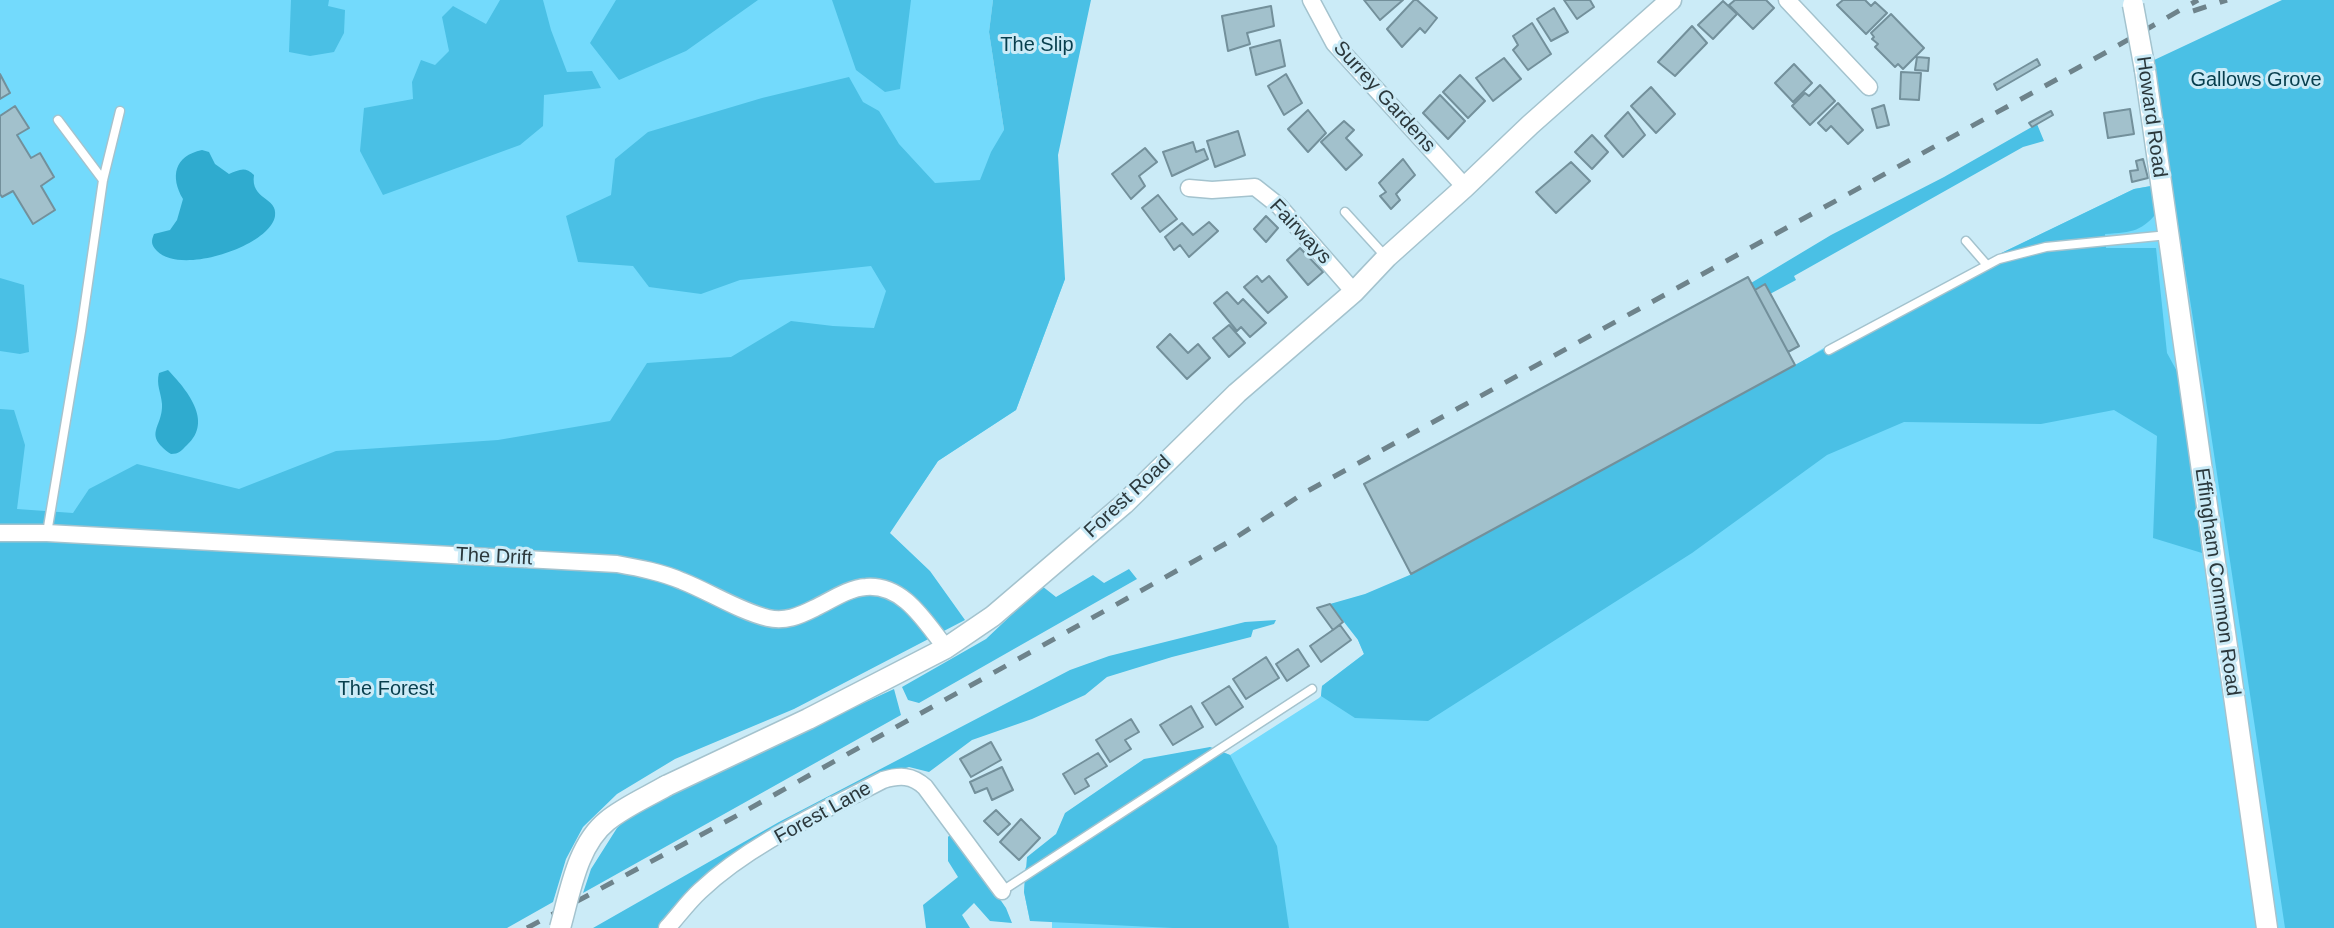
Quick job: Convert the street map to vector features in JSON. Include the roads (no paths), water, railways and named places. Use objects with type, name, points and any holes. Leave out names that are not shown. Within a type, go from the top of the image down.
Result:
[{"type":"street","name":"Surrey Gardens","points":[[1311,0],[1341,51],[1465,187]]},
{"type":"street","name":"Forest Road","points":[[560,928],[581,858],[606,821],[666,786],[808,719],[946,648],[993,616],[1124,504],[1237,393],[1354,292],[1387,257],[1596,64],[1671,0]]},
{"type":"street","points":[[1787,0],[1869,87]]},
{"type":"street","name":"Howard Road","points":[[2133,3],[2168,235]]},
{"type":"street","name":"Fairways","points":[[1189,188],[1255,187],[1279,206],[1354,292]]},
{"type":"street","name":"Effingham Common Road","points":[[2168,235],[2267,928]]},
{"type":"street","name":"The Drift","points":[[0,533],[617,564],[651,570],[754,613],[779,619],[792,619],[864,587],[884,588],[901,596],[946,648]]},
{"type":"street","name":"Forest Lane","points":[[667,928],[700,891],[743,858],[789,829],[895,776],[918,780],[925,787],[1002,891]]},
{"type":"lane","points":[[47,533],[103,180],[120,111]]},
{"type":"lane","points":[[58,120],[103,180]]},
{"type":"lane","points":[[1345,212],[1387,257]]},
{"type":"lane","points":[[1829,350],[1999,259],[2046,247],[2168,235]]},
{"type":"lane","points":[[1966,241],[1986,264]]},
{"type":"lane","points":[[1002,891],[1312,689]]},
{"type":"railway","points":[[527,928],[738,815],[1232,540],[1304,493],[2198,0]]},
{"type":"railway","points":[[2193,11],[2227,0]]},
{"type":"park label","name":"The Slip","points":[[1037,45]]},
{"type":"park label","name":"Gallows Grove","points":[[2256,80]]},
{"type":"park label","name":"The Forest","points":[[386,689]]}]
